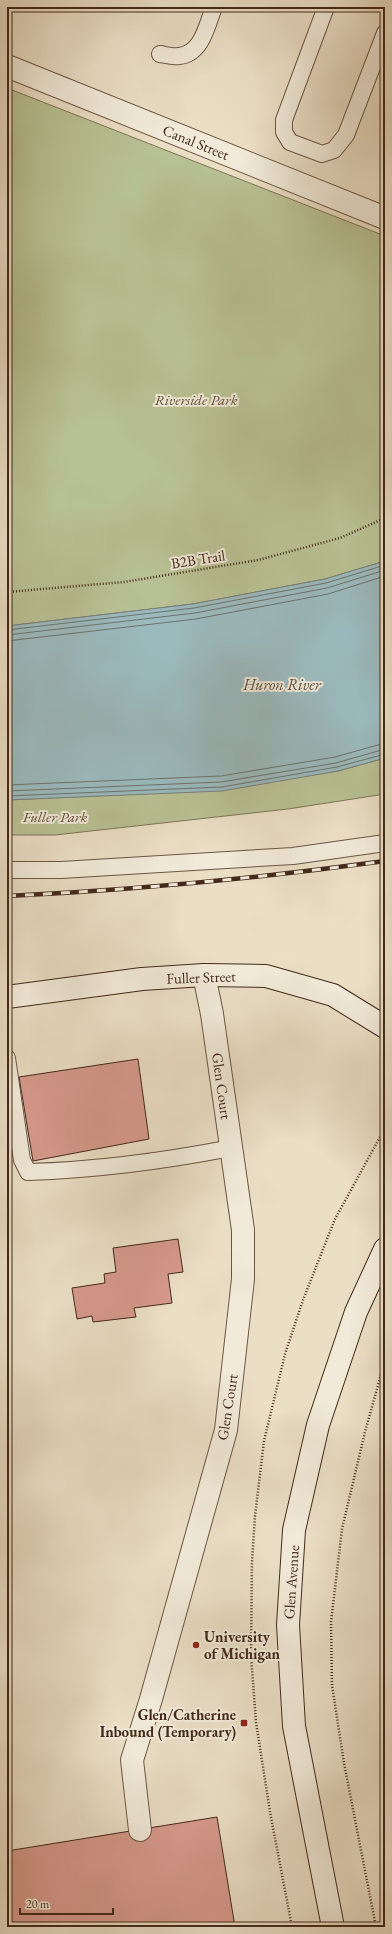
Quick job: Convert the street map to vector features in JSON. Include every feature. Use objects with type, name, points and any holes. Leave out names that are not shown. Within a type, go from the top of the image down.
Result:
[{"type":"street","name":"Canal Street","points":[[7,66],[385,218]]},
{"type":"street","name":"Fuller Street","points":[[7,997],[142,980],[204,975],[266,976],[333,995],[385,1027]]},
{"type":"street","name":"Glen Court","points":[[140,1830],[132,1760],[151,1698],[226,1430],[243,1279],[243,1230],[212,1014],[204,975]]},
{"type":"street","name":"Glen Avenue","points":[[333,1927],[294,1726],[288,1625],[294,1530],[318,1425],[356,1312],[385,1249]]},
{"type":"lane","points":[[160,54],[179,56],[189,53],[199,45],[214,7]]},
{"type":"lane","points":[[326,7],[284,120],[284,132],[290,142],[322,154],[334,150],[346,135],[385,33]]},
{"type":"lane","points":[[7,870],[61,870],[293,856],[385,843]]},
{"type":"lane","points":[[7,1058],[22,1160],[28,1172],[78,1170],[185,1157],[231,1148]]},
{"type":"path","name":"B2B Trail","points":[[8,592],[124,582],[258,560],[340,538],[385,518]]},
{"type":"path","points":[[8,577],[8,592]]},
{"type":"path","points":[[376,1927],[344,1764],[332,1685],[331,1622],[342,1529],[365,1432],[385,1360]]},
{"type":"path","points":[[270,1812],[292,1927]]},
{"type":"green space","name":"Riverside Park","points":[[7,88],[385,236],[385,561],[325,579],[193,604],[7,626]]},
{"type":"green space","name":"Fuller Park","points":[[385,758],[385,794],[288,809],[55,835],[7,835],[7,800],[136,794],[338,771]]},
{"type":"water","name":"Huron River","points":[[385,561],[385,758],[338,771],[222,791],[7,800],[7,626],[193,604],[325,579]]},
{"type":"building","points":[[138,1059],[149,1139],[33,1161],[19,1077]]},
{"type":"building","points":[[178,1239],[183,1272],[168,1274],[172,1303],[134,1308],[136,1317],[93,1322],[92,1316],[77,1319],[72,1288],[105,1283],[104,1274],[116,1272],[113,1248]]},
{"type":"building","points":[[217,1817],[235,1927],[7,1927],[7,1851]]},
{"type":"railway","points":[[7,896],[196,883],[385,861]]},
{"type":"place","name":"University of Michigan","points":[[196,1645]]},
{"type":"place","name":"Glen/Catherine Inbound (Temporary)","points":[[244,1723]]}]
